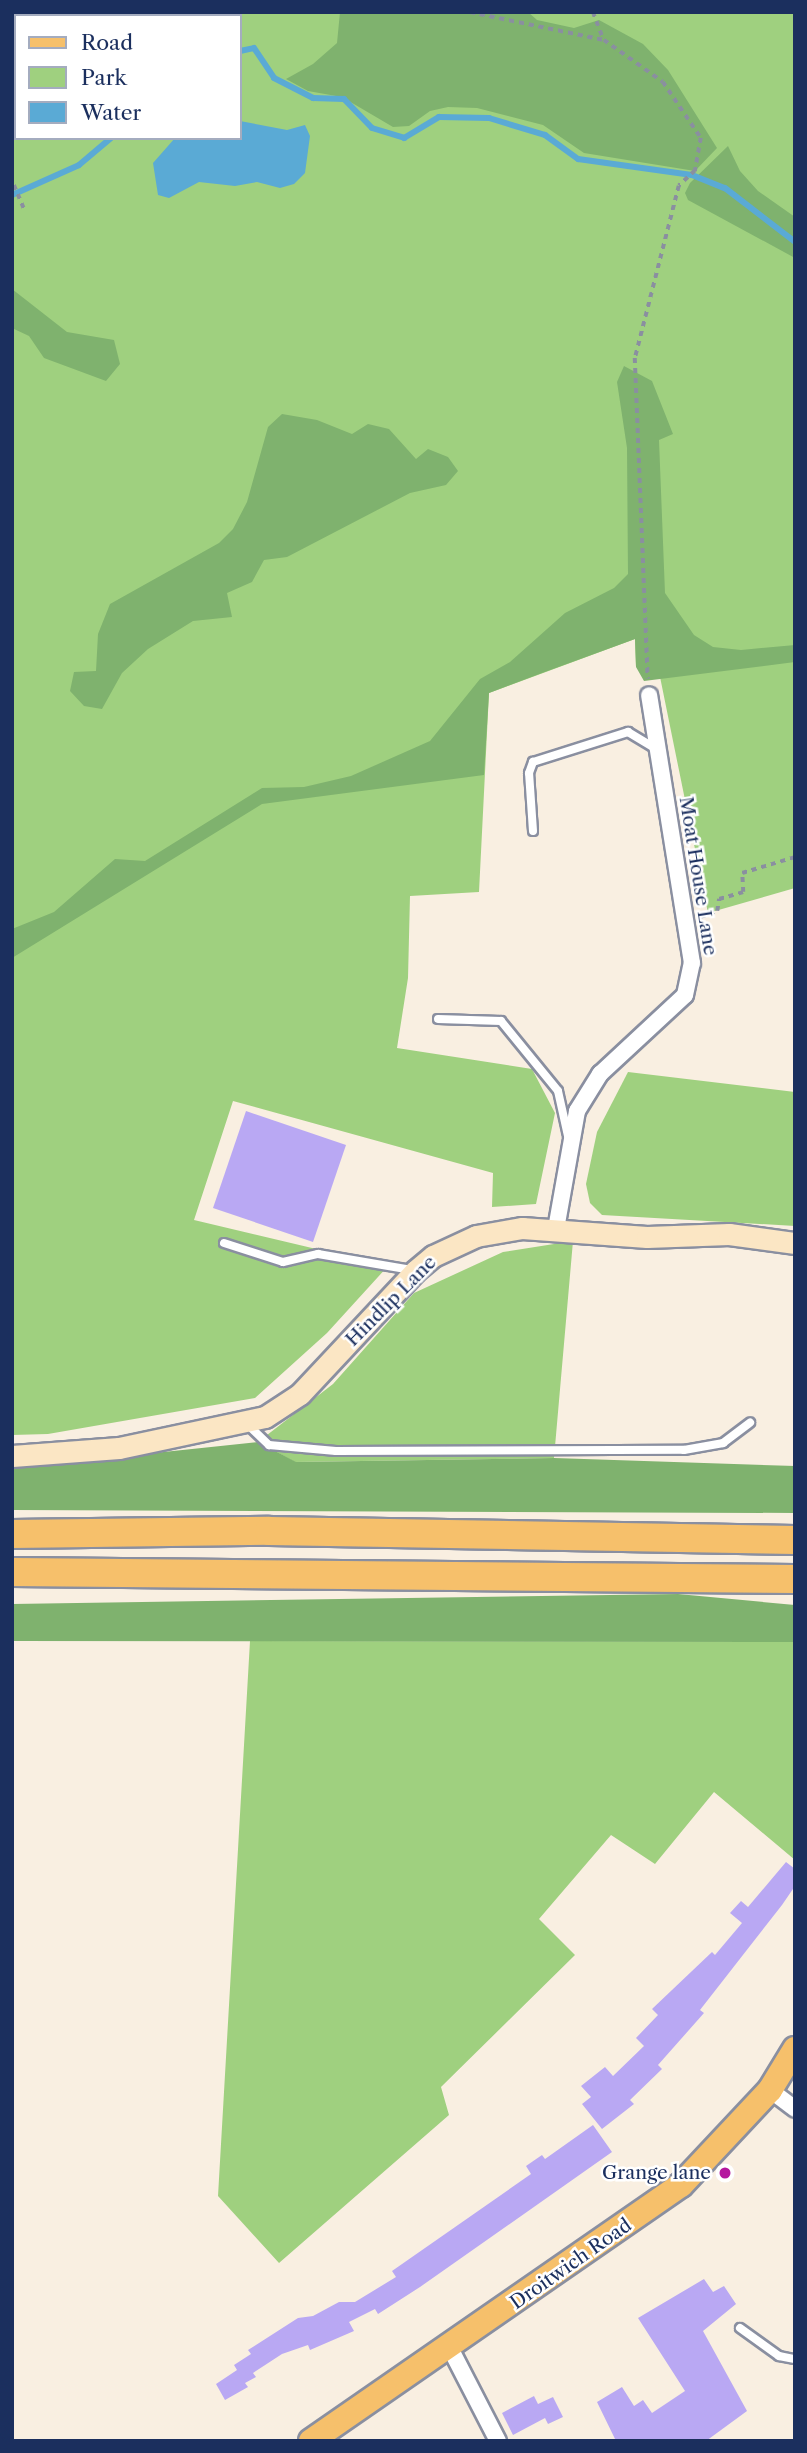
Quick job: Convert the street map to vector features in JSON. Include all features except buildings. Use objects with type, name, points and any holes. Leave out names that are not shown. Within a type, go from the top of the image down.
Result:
[{"type":"highway","points":[[12,1534],[269,1531],[795,1540]]},
{"type":"highway","points":[[12,1573],[795,1578]]},
{"type":"main road","name":"Droitwich Road","points":[[311,2441],[450,2348],[681,2185],[769,2090],[795,2049]]},
{"type":"street","name":"Moat House Lane","points":[[556,1229],[577,1111],[600,1073],[685,995],[692,963],[649,695]]},
{"type":"street","name":"Hindlip Lane","points":[[12,1455],[120,1448],[246,1423],[300,1394],[415,1271],[433,1256],[477,1236],[522,1228],[635,1237],[729,1234],[795,1243]]},
{"type":"street","points":[[769,2090],[795,2109]]},
{"type":"street","points":[[450,2348],[498,2441]]},
{"type":"lane","points":[[533,831],[528,773],[533,761],[628,732],[636,733],[658,751]]},
{"type":"lane","points":[[438,1019],[501,1021],[558,1091],[570,1142]]},
{"type":"lane","points":[[224,1243],[283,1262],[318,1254],[415,1271]]},
{"type":"lane","points":[[246,1423],[269,1445],[336,1451],[684,1450],[723,1444],[750,1423]]},
{"type":"lane","points":[[740,2328],[779,2356],[795,2359]]},
{"type":"path","points":[[470,12],[604,40],[663,82],[701,138],[695,171],[679,186],[635,358],[649,695]]},
{"type":"path","points":[[593,12],[604,40]]},
{"type":"path","points":[[14,185],[24,209]]},
{"type":"path","points":[[685,923],[718,911],[719,899],[743,892],[742,873],[795,857]]},
{"type":"green space","points":[[12,12],[795,12],[795,888],[708,913],[658,667],[636,667],[635,639],[489,693],[479,892],[410,896],[408,978],[397,1048],[532,1069],[555,1113],[536,1204],[492,1207],[493,1173],[233,1101],[194,1220],[388,1266],[327,1333],[255,1398],[48,1434],[12,1435]]},
{"type":"green space","points":[[340,12],[528,12],[537,20],[574,28],[599,20],[643,44],[668,70],[717,148],[695,171],[584,153],[543,125],[477,108],[448,107],[430,111],[409,126],[393,127],[342,97],[308,91],[286,79],[313,64],[337,43]]},
{"type":"green space","points":[[728,146],[740,171],[758,191],[795,217],[795,258],[688,200],[685,193],[690,183]]},
{"type":"green space","points":[[12,289],[67,332],[114,340],[120,364],[106,381],[44,358],[29,336],[12,328]]},
{"type":"green space","points":[[624,366],[652,381],[673,434],[659,440],[665,593],[694,635],[713,647],[741,650],[795,645],[795,662],[644,681],[636,667],[635,639],[489,693],[484,775],[262,804],[12,958],[12,929],[54,912],[115,859],[145,861],[262,788],[304,787],[351,776],[430,741],[480,679],[510,662],[565,613],[614,588],[628,574],[627,448],[617,382]]},
{"type":"green space","points":[[282,414],[317,420],[352,434],[368,424],[389,429],[416,459],[428,449],[448,457],[458,471],[446,485],[410,493],[287,557],[264,560],[252,582],[227,593],[232,617],[193,621],[148,649],[122,673],[102,709],[84,706],[70,691],[74,672],[96,671],[98,634],[110,604],[219,543],[233,529],[247,502],[268,427]]},
{"type":"green space","points":[[628,1072],[795,1092],[795,1226],[602,1215],[590,1203],[586,1184],[597,1132]]},
{"type":"green space","points":[[573,1241],[554,1458],[295,1462],[258,1442],[333,1384],[414,1293],[503,1252]]},
{"type":"green space","points":[[258,1442],[296,1462],[554,1458],[795,1466],[795,1513],[12,1510],[12,1468]]},
{"type":"green space","points":[[678,1594],[795,1605],[795,1642],[12,1641],[12,1604]]},
{"type":"green space","points":[[250,1641],[795,1642],[795,1860],[714,1792],[655,1864],[611,1835],[539,1919],[575,1955],[441,2087],[449,2115],[279,2263],[218,2196]]},
{"type":"water","points":[[242,121],[287,130],[305,125],[310,136],[305,173],[294,184],[280,188],[257,182],[235,186],[199,182],[169,198],[158,195],[153,163],[173,140],[242,140]]},
{"type":"waterway","points":[[242,51],[254,48],[274,78],[313,98],[344,99],[372,128],[404,138],[439,117],[489,118],[545,135],[578,159],[692,175],[725,188],[795,242]]},
{"type":"waterway","points":[[12,195],[79,165],[109,140]]},
{"type":"place","name":"Grange lane","points":[[725,2173]]}]
